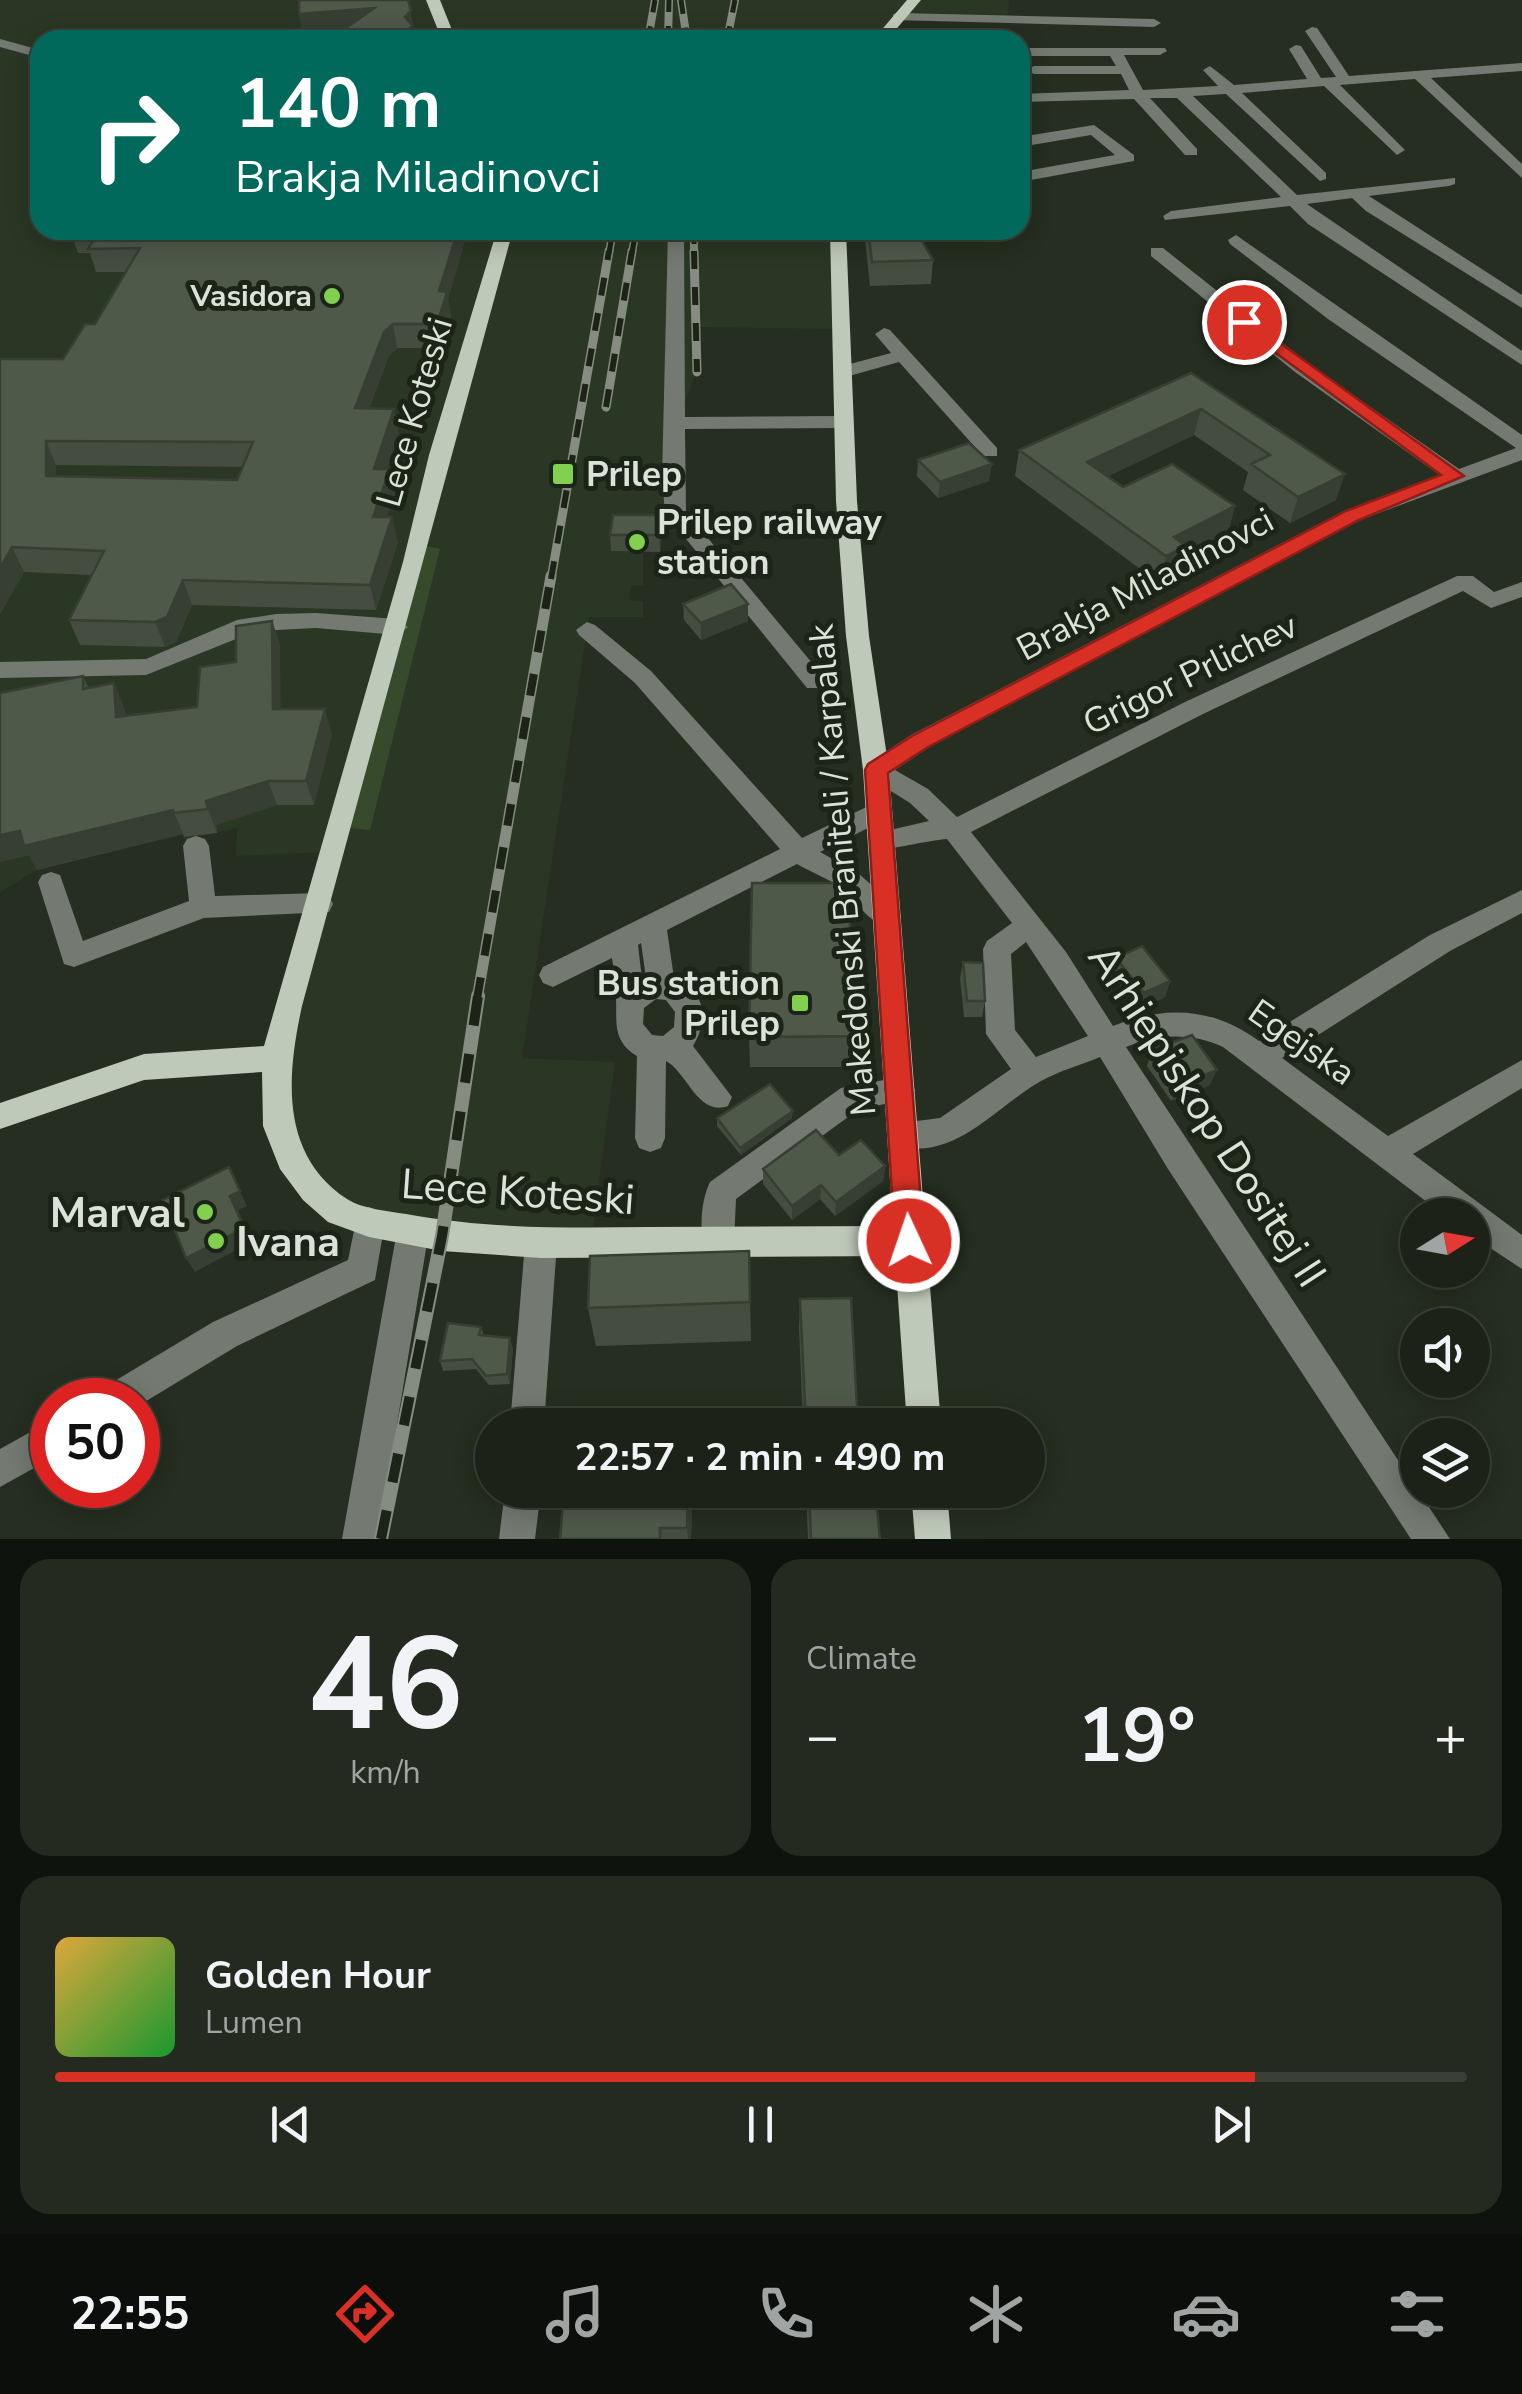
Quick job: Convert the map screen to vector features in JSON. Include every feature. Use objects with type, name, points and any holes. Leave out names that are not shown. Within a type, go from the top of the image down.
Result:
[{"type":"main road","points":[[433,0],[446,30]]},
{"type":"main road","points":[[888,30],[914,0]]},
{"type":"main road","name":"Lece Koteski","points":[[502,240],[439,455],[397,627],[276,1058],[278,1126],[291,1160],[314,1190],[339,1212],[412,1231],[540,1243],[909,1241]]},
{"type":"main road","name":"Makedonski Braniteli / Karpalak","points":[[842,240],[841,422],[862,686],[876,770],[882,841],[923,1408]]},
{"type":"main road","points":[[0,1116],[144,1067],[276,1058]]},
{"type":"main road","points":[[930,1508],[933,1539]]},
{"type":"street","points":[[898,17],[1154,22]]},
{"type":"street","points":[[1312,31],[1330,81]]},
{"type":"street","points":[[0,43],[30,51]]},
{"type":"street","points":[[1296,49],[1397,150]]},
{"type":"street","points":[[1030,52],[1160,50]]},
{"type":"street","points":[[1115,51],[1139,96],[1192,152]]},
{"type":"street","points":[[1030,98],[1181,94],[1406,71],[1522,67]]},
{"type":"street","points":[[1034,70],[1124,70]]},
{"type":"street","points":[[1210,70],[1320,176]]},
{"type":"street","points":[[1406,71],[1520,171]]},
{"type":"street","points":[[1181,94],[1314,220],[1522,359]]},
{"type":"street","points":[[1030,140],[1094,130],[1128,158],[1030,176]]},
{"type":"street","points":[[1171,216],[1449,181]]},
{"type":"street","points":[[1356,193],[1372,208],[1522,303]]},
{"type":"street","points":[[676,240],[672,330],[675,423],[670,486],[676,513],[815,682]]},
{"type":"street","points":[[1236,240],[1334,315],[1522,444]]},
{"type":"street","points":[[1157,252],[1302,368],[1454,476]]},
{"type":"street","points":[[884,334],[990,452]]},
{"type":"street","points":[[842,372],[902,356]]},
{"type":"street","points":[[675,423],[841,422]]},
{"type":"street","name":"Brakja Miladinovci","points":[[876,770],[920,741],[1352,516],[1522,452]]},
{"type":"street","name":"Grigor Prlichev","points":[[882,841],[917,831],[954,830],[1194,708],[1465,581],[1491,601],[1522,589]]},
{"type":"street","points":[[0,670],[30,666],[142,667],[181,658],[224,632],[279,620],[397,627]]},
{"type":"street","points":[[587,630],[643,676],[722,760],[798,853],[848,880],[888,916]]},
{"type":"street","name":"Arhiepiskop Dositej II","points":[[876,770],[919,796],[954,830],[1056,960],[1105,1044],[1432,1539]]},
{"type":"street","points":[[552,974],[879,810]]},
{"type":"street","points":[[196,846],[203,907]]},
{"type":"street","points":[[51,882],[74,956],[203,907],[319,904]]},
{"type":"street","points":[[1258,1057],[1440,942],[1522,901]]},
{"type":"street","points":[[653,925],[661,989]]},
{"type":"street","points":[[1029,925],[996,950],[1001,1034],[1031,1072]]},
{"type":"street","points":[[624,939],[631,1003]]},
{"type":"street","points":[[663,1045],[690,1031],[692,1012],[682,996],[661,989],[631,1003],[626,1012],[628,1030],[634,1038],[663,1045],[717,1097]]},
{"type":"street","name":"Egejska","points":[[904,1134],[946,1131],[1031,1072],[1140,1028],[1177,1023],[1210,1027],[1233,1038],[1446,1198]]},
{"type":"street","points":[[650,1138],[663,1045]]},
{"type":"street","points":[[1386,1154],[1522,1073]]},
{"type":"street","points":[[718,1241],[721,1192],[852,1096],[900,1090]]},
{"type":"street","points":[[152,1378],[225,1334],[363,1269],[369,1222]]},
{"type":"street","name":"Egejska","points":[[1490,1230],[1522,1254]]},
{"type":"street","points":[[360,1539],[412,1231]]},
{"type":"street","points":[[528,1408],[540,1243]]},
{"type":"street","points":[[0,1469],[30,1451]]},
{"type":"street","points":[[517,1539],[521,1508]]},
{"type":"shaded area","points":[[0,0],[1009,0],[1007,20],[898,17],[888,30],[30,30],[30,240],[838,240],[838,329],[696,327],[697,372],[675,423],[675,532],[614,531],[612,551],[643,552],[643,585],[631,586],[629,600],[643,601],[643,617],[589,617],[522,1058],[615,1062],[591,1242],[442,1236],[314,1190],[276,1058],[334,852],[236,856],[237,828],[185,840],[183,834],[37,870],[0,892]]},
{"type":"shaded area","points":[[416,544],[440,549],[370,830],[340,827]]},
{"type":"building","points":[[299,0],[408,0],[411,11],[405,17],[413,26],[407,30],[346,28],[374,8],[299,14]]},
{"type":"building","points":[[93,240],[455,240],[439,291],[447,292],[437,324],[393,324],[384,332],[355,408],[394,409],[374,469],[390,469],[373,517],[392,517],[370,585],[183,580],[167,617],[155,622],[69,620],[104,551],[12,547],[0,568],[0,359],[63,359],[85,324],[95,324],[140,248],[88,249]],"holes":[[[46,441],[253,442],[237,480],[46,476]]]},
{"type":"building","points":[[869,240],[922,240],[933,260],[872,262]]},
{"type":"building","points":[[1191,373],[1345,474],[1298,497],[1251,464],[1270,455],[1201,409],[1087,462],[1123,487],[1172,464],[1235,506],[1174,537],[1186,546],[1166,556],[1019,450]]},
{"type":"building","points":[[969,443],[992,464],[940,482],[918,460]]},
{"type":"building","points":[[613,515],[661,515],[659,535],[610,535]]},
{"type":"building","points":[[731,584],[748,604],[701,623],[683,604]]},
{"type":"building","points":[[272,621],[273,709],[325,709],[306,781],[268,781],[206,801],[208,809],[174,813],[173,810],[24,846],[20,831],[0,835],[0,693],[83,676],[83,689],[114,683],[116,717],[197,707],[200,667],[236,662],[236,626]]},
{"type":"building","name":"Bus station Prilep","points":[[752,883],[848,883],[855,1036],[749,1037]]},
{"type":"building","points":[[1142,946],[1170,981],[1144,993],[1116,958]]},
{"type":"building","points":[[963,962],[983,963],[985,1001],[967,1001]]},
{"type":"building","points":[[1192,1035],[1217,1070],[1177,1086],[1152,1050]]},
{"type":"building","points":[[770,1084],[793,1111],[740,1148],[717,1118]]},
{"type":"building","points":[[816,1130],[839,1155],[861,1140],[885,1166],[836,1202],[821,1185],[792,1206],[763,1169]]},
{"type":"building","points":[[229,1167],[240,1191],[230,1196],[244,1228],[186,1258],[163,1200]]},
{"type":"building","points":[[749,1251],[750,1302],[588,1308],[590,1256]]},
{"type":"building","points":[[851,1298],[857,1408],[805,1408],[800,1299]]},
{"type":"building","points":[[448,1323],[481,1327],[479,1335],[510,1338],[507,1374],[486,1376],[472,1359],[440,1361]]},
{"type":"building","points":[[563,1508],[688,1508],[687,1528],[660,1528],[660,1539],[560,1539]]},
{"type":"building","points":[[810,1508],[877,1508],[880,1539],[811,1539]]},
{"type":"railway","points":[[650,30],[655,0]]},
{"type":"railway","points":[[668,30],[669,0]]},
{"type":"railway","points":[[681,0],[686,30]]},
{"type":"railway","points":[[729,30],[735,0]]},
{"type":"railway","points":[[609,253],[611,240]]},
{"type":"railway","points":[[632,253],[634,240]]},
{"type":"railway","points":[[694,240],[694,251]]},
{"type":"railway","points":[[551,579],[609,251]]},
{"type":"railway","points":[[606,407],[632,251]]},
{"type":"railway","points":[[694,251],[697,372]]},
{"type":"railway","points":[[477,999],[551,576]]},
{"type":"railway","points":[[381,1539],[442,1236],[478,996]]},
{"type":"place","name":"Vasidora","points":[[332,296]]},
{"type":"place","name":"Prilep","points":[[563,474]]},
{"type":"place","name":"Prilep railway station","points":[[637,542]]},
{"type":"place","name":"Bus station Prilep","points":[[800,1003]]},
{"type":"place","name":"Marval","points":[[205,1212]]},
{"type":"place","name":"Ivana","points":[[216,1241]]},
{"type":"route","points":[[909,1241],[876,770],[920,741],[1352,516],[1454,476],[1244,322]]}]
